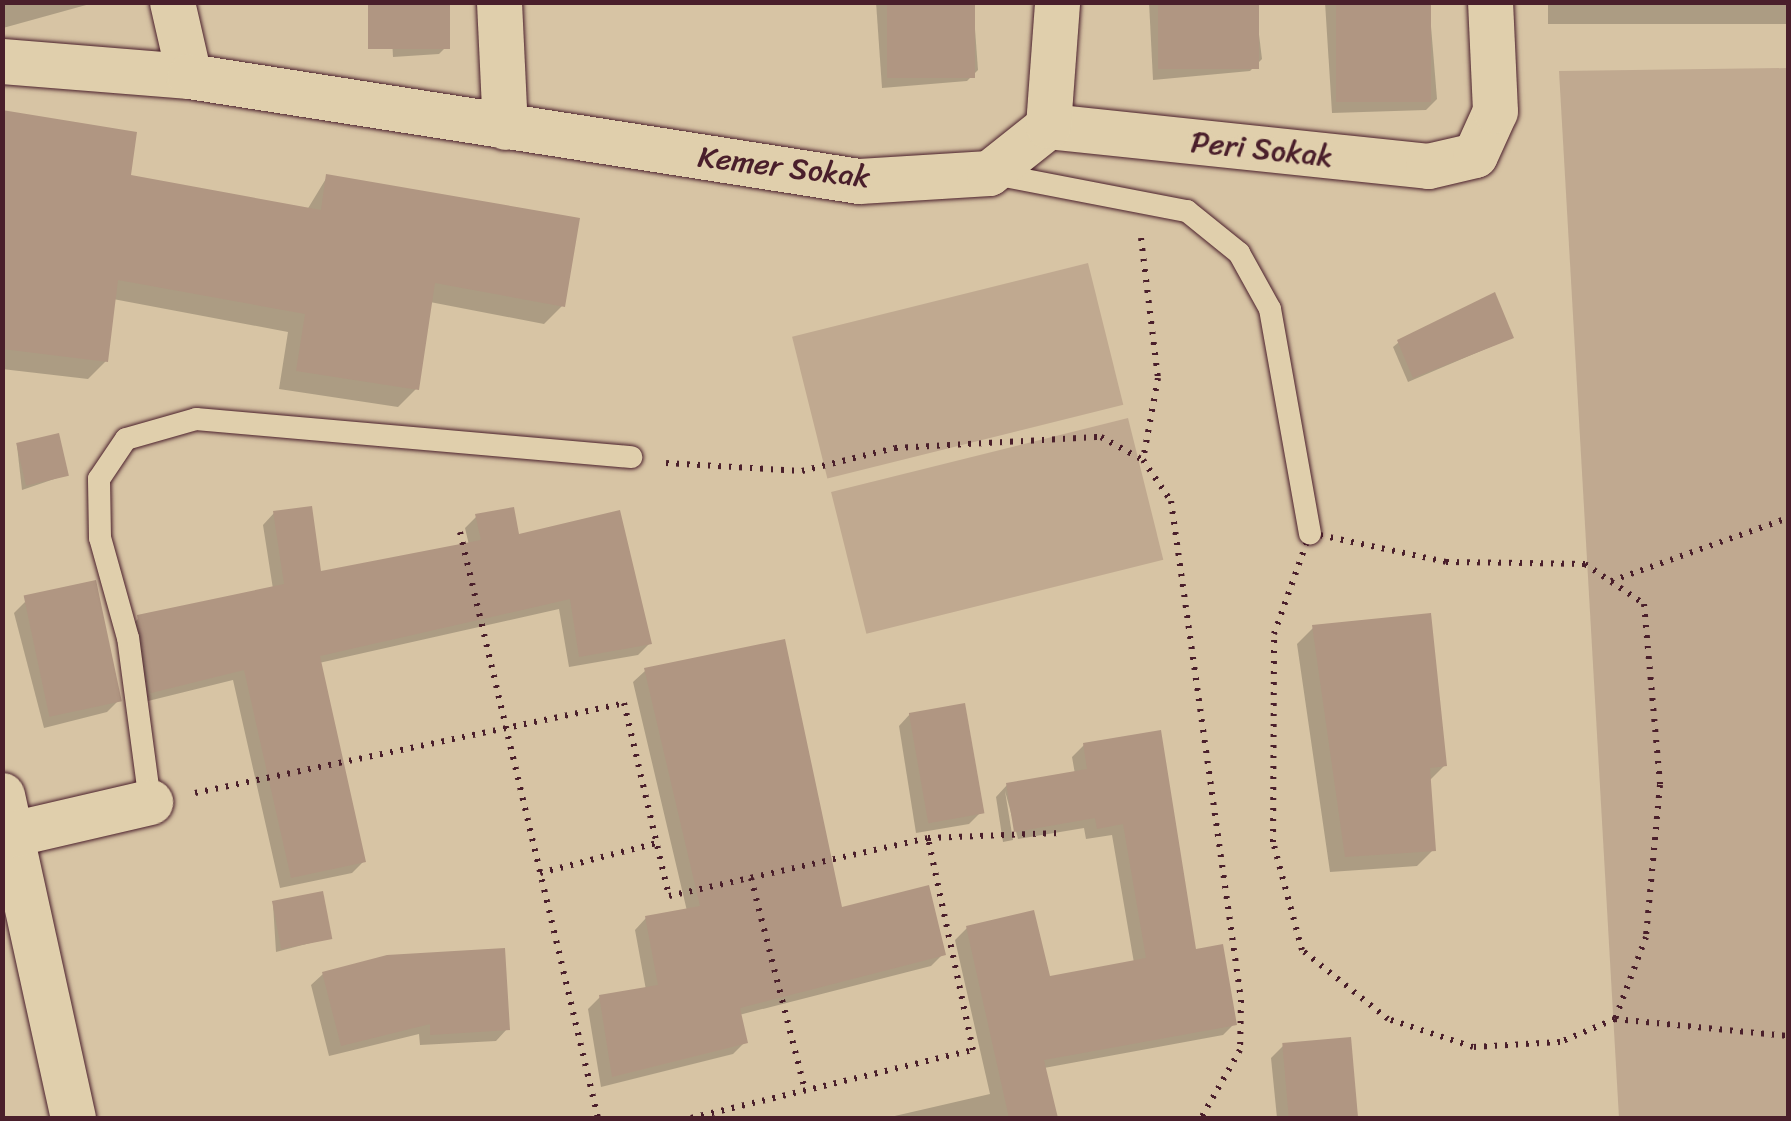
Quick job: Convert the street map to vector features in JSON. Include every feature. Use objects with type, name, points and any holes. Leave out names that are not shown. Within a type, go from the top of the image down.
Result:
[{"type":"street","points":[[172,2],[188,76]]},
{"type":"street","points":[[499,2],[505,127]]},
{"type":"street","points":[[990,173],[1048,126],[1057,2]]},
{"type":"street","name":"Peri Sokak","points":[[1048,126],[1428,166],[1475,155],[1495,111],[1490,2]]},
{"type":"street","name":"Kemer Sokak","points":[[2,61],[188,76],[859,181],[990,173]]},
{"type":"street","points":[[73,1118],[7,815],[150,802]]},
{"type":"lane","points":[[990,173],[1186,211],[1240,253],[1270,309],[1310,533]]},
{"type":"lane","points":[[150,802],[128,638],[100,538],[99,478],[126,439],[196,419],[631,457]]},
{"type":"path","points":[[1136,201],[1158,378],[1143,460]]},
{"type":"path","points":[[631,457],[715,472],[802,471],[895,448],[1102,437],[1143,460],[1171,501],[1241,1000],[1240,1050],[1201,1118]]},
{"type":"path","points":[[1610,582],[1788,518]]},
{"type":"path","points":[[460,532],[598,1118]]},
{"type":"path","points":[[1615,1019],[1646,937],[1660,785],[1644,604],[1585,564],[1446,562],[1310,533],[1274,634],[1273,842],[1302,950],[1388,1018],[1473,1046],[1560,1042],[1615,1019],[1788,1036]]},
{"type":"path","points":[[150,802],[508,733],[624,703],[669,896],[928,838],[1060,833]]},
{"type":"path","points":[[691,1118],[973,1050],[928,838]]},
{"type":"path","points":[[540,872],[657,843]]},
{"type":"path","points":[[752,878],[805,1090]]},
{"type":"shaded area","points":[[1788,68],[1788,1118],[1619,1118],[1559,71]]},
{"type":"shaded area","points":[[1088,263],[1123,405],[827,478],[792,337]]},
{"type":"shaded area","points":[[1128,418],[1163,560],[866,634],[831,492]]},
{"type":"building","points":[[368,2],[450,2],[450,49],[368,49]]},
{"type":"building","points":[[887,2],[975,2],[975,78],[887,78]]},
{"type":"building","points":[[1158,2],[1259,2],[1259,69],[1158,69]]},
{"type":"building","points":[[1336,2],[1431,2],[1431,102],[1336,102]]},
{"type":"building","points":[[2,110],[137,132],[131,175],[321,210],[326,174],[580,218],[565,307],[435,283],[419,390],[296,371],[305,314],[118,280],[108,362],[2,349]]},
{"type":"building","points":[[1495,292],[1514,338],[1413,378],[1397,340]]},
{"type":"building","points":[[59,433],[69,476],[26,486],[16,443]]},
{"type":"building","points":[[312,506],[321,571],[481,540],[475,514],[514,507],[519,534],[620,510],[652,644],[579,657],[570,599],[320,656],[366,862],[291,878],[244,670],[151,693],[137,615],[284,584],[273,511]]},
{"type":"building","points":[[96,580],[122,701],[49,717],[24,595]]},
{"type":"building","points":[[1431,613],[1447,766],[1430,768],[1436,851],[1345,857],[1312,625]]},
{"type":"building","points":[[785,639],[842,907],[929,885],[946,955],[740,1008],[748,1043],[612,1077],[599,995],[658,985],[645,916],[700,906],[644,668]]},
{"type":"building","points":[[965,703],[984,813],[928,823],[909,713]]},
{"type":"building","points":[[1161,730],[1196,949],[1223,944],[1237,1025],[1044,1060],[1058,1118],[1009,1118],[966,926],[1034,910],[1050,976],[1146,958],[1123,824],[1097,829],[1095,818],[1014,832],[1006,783],[1087,769],[1083,743]]},
{"type":"building","points":[[323,891],[332,939],[281,949],[272,901]]},
{"type":"building","points":[[505,948],[510,1030],[430,1035],[430,1024],[341,1046],[322,972],[387,955]]},
{"type":"building","points":[[1351,1037],[1358,1118],[1289,1118],[1282,1043]]}]
